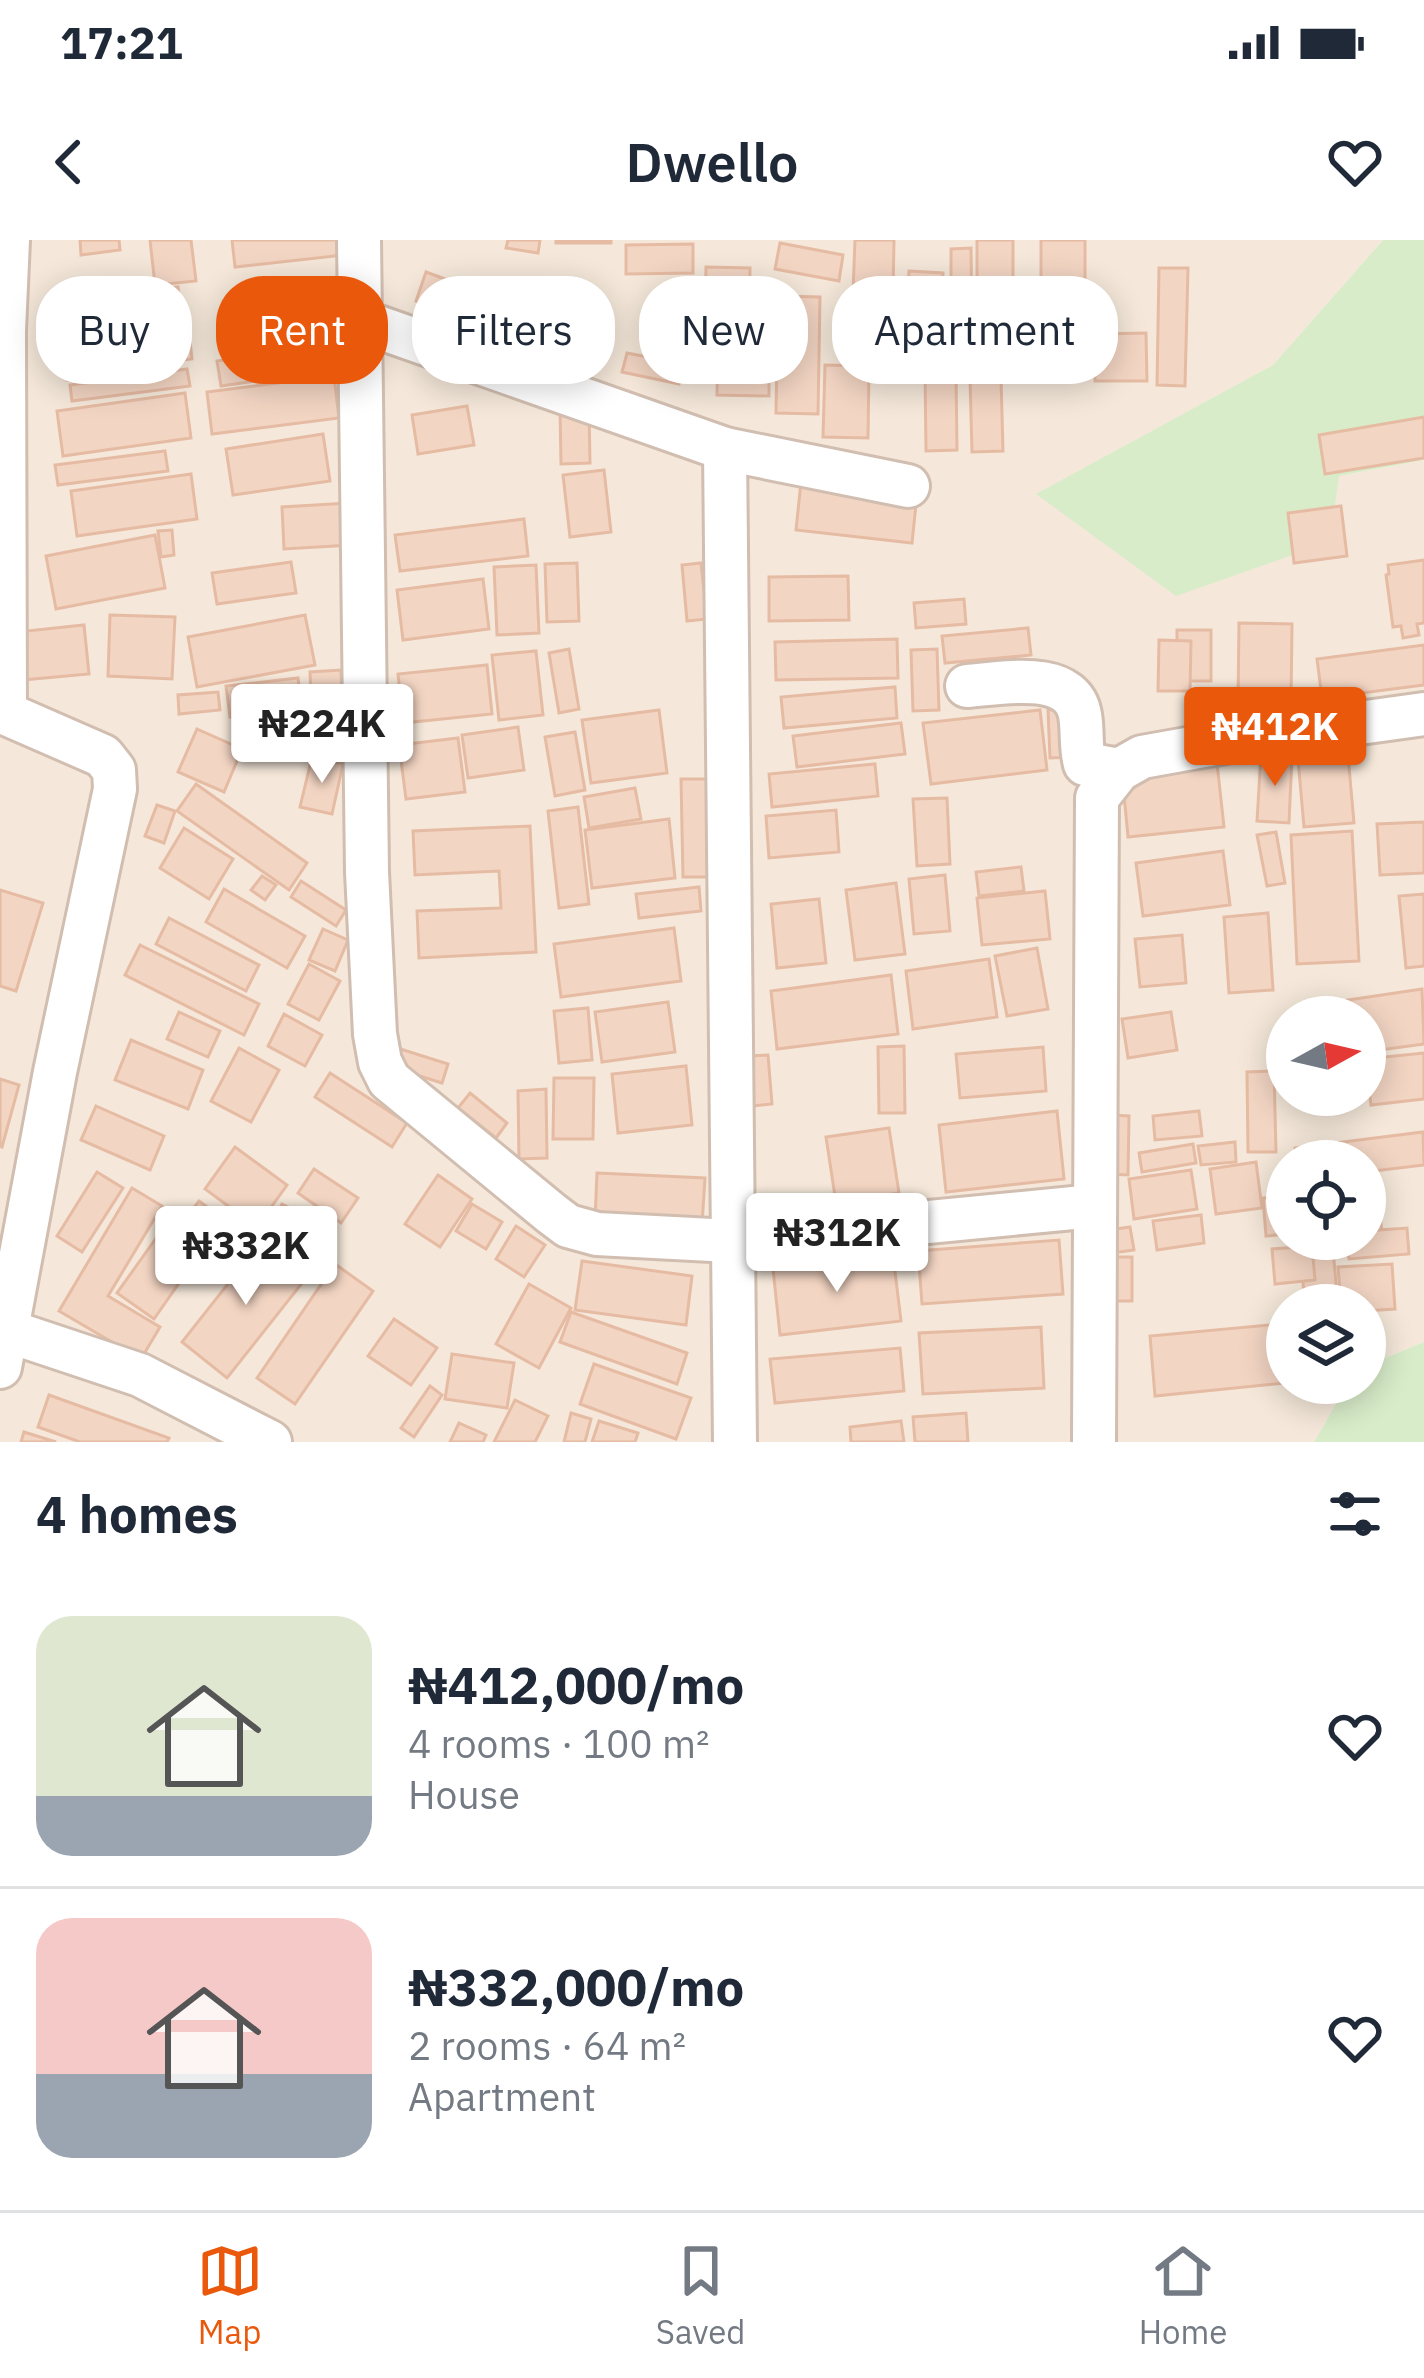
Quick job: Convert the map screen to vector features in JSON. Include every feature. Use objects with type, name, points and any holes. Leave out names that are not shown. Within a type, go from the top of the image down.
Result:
[{"type":"street","points":[[8,240],[2,330],[2,712],[103,756],[114,770],[115,789],[55,1072],[4,1349],[140,1375],[270,1442]]},
{"type":"street","points":[[359,240],[359,276]]},
{"type":"street","points":[[388,331],[724,449],[908,486]]},
{"type":"street","points":[[359,384],[367,872],[375,1034],[382,1070],[389,1080],[568,1226],[624,1238],[731,1241],[1094,1206]]},
{"type":"street","points":[[724,449],[735,1442]]},
{"type":"street","points":[[967,686],[1046,682],[1061,688],[1080,711],[1085,764],[1120,770]]},
{"type":"street","points":[[1094,1442],[1097,798],[1120,770],[1142,758],[1424,714]]},
{"type":"shaded area","points":[[0,240],[1383,240],[1273,365],[1037,494],[1339,476],[1424,460],[1424,1342],[1386,1357],[1386,1284],[1266,1284],[1266,1404],[1336,1404],[1314,1442],[0,1442]]},
{"type":"green space","points":[[1383,240],[1424,240],[1424,460],[1339,476],[1330,542],[1176,596],[1036,494],[1273,365]]},
{"type":"green space","points":[[1424,1342],[1424,1442],[1314,1442],[1336,1404],[1386,1404],[1386,1357]]},
{"type":"building","points":[[80,240],[119,240],[120,250],[81,255]]},
{"type":"building","points":[[150,240],[191,240],[196,281],[192,276],[154,276]]},
{"type":"building","points":[[232,240],[342,240],[344,255],[235,267]]},
{"type":"building","points":[[508,240],[540,240],[538,253],[506,248]]},
{"type":"building","points":[[611,240],[611,243],[556,243]]},
{"type":"building","points":[[855,240],[894,240],[893,276],[854,276]]},
{"type":"building","points":[[977,240],[1013,240],[1013,276],[977,276]]},
{"type":"building","points":[[1041,240],[1085,240],[1085,276],[1041,276]]},
{"type":"building","points":[[780,243],[843,255],[840,276],[832,280],[775,269]]},
{"type":"building","points":[[693,244],[693,273],[626,274],[626,245]]},
{"type":"building","points":[[971,248],[971,276],[951,276],[951,249]]},
{"type":"building","points":[[706,267],[750,268],[750,276],[706,276]]},
{"type":"building","points":[[1159,268],[1188,268],[1185,386],[1157,385]]},
{"type":"building","points":[[909,271],[943,273],[943,276],[909,276]]},
{"type":"building","points":[[808,297],[820,297],[818,414],[776,413],[776,384],[808,384]]},
{"type":"building","points":[[1146,333],[1147,381],[1118,381],[1118,334]]},
{"type":"building","points":[[627,353],[639,355],[639,376],[622,372]]},
{"type":"building","points":[[825,365],[832,365],[832,384],[869,384],[868,438],[823,437]]},
{"type":"building","points":[[190,384],[190,386],[72,401],[70,385]]},
{"type":"building","points":[[270,384],[335,384],[339,418],[212,434],[207,392]]},
{"type":"building","points":[[717,384],[769,384],[769,396],[717,395]]},
{"type":"building","points":[[925,384],[956,384],[957,450],[926,451]]},
{"type":"building","points":[[970,384],[1001,384],[1003,451],[972,452]]},
{"type":"building","points":[[185,393],[191,438],[63,456],[57,411]]},
{"type":"building","points":[[467,406],[474,445],[418,454],[412,415]]},
{"type":"building","points":[[560,408],[589,408],[590,463],[561,464]]},
{"type":"building","points":[[1424,417],[1424,458],[1325,474],[1319,435]]},
{"type":"building","points":[[323,434],[330,481],[233,495],[226,449]]},
{"type":"building","points":[[165,451],[168,471],[58,485],[55,465]]},
{"type":"building","points":[[604,470],[611,532],[570,537],[563,475]]},
{"type":"building","points":[[191,474],[197,519],[77,536],[71,491]]},
{"type":"building","points":[[801,482],[917,495],[912,543],[796,530]]},
{"type":"building","points":[[348,503],[351,545],[284,549],[282,507]]},
{"type":"building","points":[[1341,506],[1347,556],[1294,563],[1288,513]]},
{"type":"building","points":[[524,519],[528,556],[400,571],[395,535]]},
{"type":"building","points":[[172,530],[174,555],[161,557],[158,531]]},
{"type":"building","points":[[155,535],[165,588],[56,609],[46,556]]},
{"type":"building","points":[[1424,560],[1424,623],[1417,624],[1419,635],[1403,638],[1401,626],[1393,627],[1388,565]]},
{"type":"building","points":[[291,562],[296,593],[217,604],[212,573]]},
{"type":"building","points":[[577,563],[579,621],[547,622],[545,564]]},
{"type":"building","points":[[701,563],[707,619],[687,621],[682,565]]},
{"type":"building","points":[[536,565],[539,633],[497,635],[494,567]]},
{"type":"building","points":[[848,576],[849,620],[769,621],[769,577]]},
{"type":"building","points":[[483,579],[489,629],[403,640],[397,590]]},
{"type":"building","points":[[964,599],[966,624],[916,628],[914,603]]},
{"type":"building","points":[[110,615],[175,617],[172,679],[108,676]]},
{"type":"building","points":[[305,615],[315,665],[197,687],[188,637]]},
{"type":"building","points":[[1239,623],[1292,624],[1291,703],[1238,702]]},
{"type":"building","points":[[84,625],[89,674],[22,680],[17,632]]},
{"type":"building","points":[[1028,628],[1031,655],[945,663],[942,636]]},
{"type":"building","points":[[1177,630],[1211,630],[1211,681],[1177,681]]},
{"type":"building","points":[[897,639],[898,678],[776,680],[775,642]]},
{"type":"building","points":[[1159,640],[1191,641],[1190,691],[1158,691]]},
{"type":"building","points":[[1424,645],[1424,685],[1322,698],[1317,659]]},
{"type":"building","points":[[569,649],[579,709],[559,713],[549,653]]},
{"type":"building","points":[[937,649],[939,710],[913,711],[911,650]]},
{"type":"building","points":[[536,651],[543,715],[499,720],[492,655]]},
{"type":"building","points":[[487,665],[492,714],[403,723],[398,674]]},
{"type":"building","points":[[341,670],[342,697],[311,698],[310,672]]},
{"type":"building","points":[[298,678],[302,710],[230,717],[226,686]]},
{"type":"building","points":[[895,687],[897,718],[784,728],[781,697]]},
{"type":"building","points":[[218,692],[220,710],[179,714],[178,695]]},
{"type":"building","points":[[1218,693],[1219,713],[1205,714],[1203,694]]},
{"type":"building","points":[[1071,709],[1073,757],[1050,758],[1048,710]]},
{"type":"building","points":[[659,710],[667,773],[591,783],[582,720]]},
{"type":"building","points":[[1040,710],[1047,770],[931,784],[923,723]]},
{"type":"building","points":[[287,715],[327,717],[325,746],[285,743]]},
{"type":"building","points":[[901,723],[905,754],[797,767],[793,736]]},
{"type":"building","points":[[518,727],[524,770],[468,778],[462,735]]},
{"type":"building","points":[[197,729],[242,749],[224,792],[178,772]]},
{"type":"building","points":[[575,732],[585,790],[555,796],[545,737]]},
{"type":"building","points":[[458,738],[465,792],[406,799],[399,745]]},
{"type":"building","points":[[1347,744],[1354,823],[1304,827],[1297,748]]},
{"type":"building","points":[[1261,754],[1292,756],[1289,823],[1257,821]]},
{"type":"building","points":[[312,757],[343,764],[332,814],[300,807]]},
{"type":"building","points":[[1217,763],[1224,827],[1128,837],[1122,773]]},
{"type":"building","points":[[875,764],[878,796],[772,807],[769,774]]},
{"type":"building","points":[[681,779],[708,779],[710,877],[683,877]]},
{"type":"building","points":[[196,784],[307,863],[289,890],[177,811]]},
{"type":"building","points":[[635,788],[641,819],[589,828],[584,797]]},
{"type":"building","points":[[947,798],[950,864],[917,866],[913,799]]},
{"type":"building","points":[[157,805],[175,811],[164,843],[145,836]]},
{"type":"building","points":[[578,807],[589,904],[559,908],[548,811]]},
{"type":"building","points":[[836,810],[839,852],[769,858],[766,816]]},
{"type":"building","points":[[669,819],[675,878],[592,888],[585,830]]},
{"type":"building","points":[[1424,822],[1424,873],[1380,875],[1377,824]]},
{"type":"building","points":[[530,826],[536,952],[419,958],[417,911],[501,908],[499,871],[415,875],[413,831]]},
{"type":"building","points":[[184,828],[233,859],[209,899],[160,868]]},
{"type":"building","points":[[1352,831],[1359,961],[1297,964],[1291,835]]},
{"type":"building","points":[[1276,832],[1285,883],[1267,886],[1257,835]]},
{"type":"building","points":[[1223,851],[1230,905],[1143,916],[1136,863]]},
{"type":"building","points":[[1021,867],[1024,891],[979,896],[976,872]]},
{"type":"building","points":[[945,875],[950,931],[914,934],[909,879]]},
{"type":"building","points":[[262,876],[276,885],[265,900],[251,890]]},
{"type":"building","points":[[301,881],[346,910],[336,926],[291,897]]},
{"type":"building","points":[[896,883],[905,954],[855,960],[846,890]]},
{"type":"building","points":[[699,887],[701,911],[639,918],[636,894]]},
{"type":"building","points":[[224,889],[305,936],[287,968],[206,922]]},
{"type":"building","points":[[0,890],[43,903],[16,991],[0,986]]},
{"type":"building","points":[[1045,891],[1050,939],[982,945],[977,898]]},
{"type":"building","points":[[1424,894],[1424,966],[1406,968],[1399,896]]},
{"type":"building","points":[[819,899],[826,963],[777,968],[771,904]]},
{"type":"building","points":[[1268,913],[1273,990],[1229,993],[1224,917]]},
{"type":"building","points":[[169,918],[259,965],[246,991],[156,944]]},
{"type":"building","points":[[674,928],[681,981],[561,997],[554,944]]},
{"type":"building","points":[[323,929],[348,940],[335,971],[309,960]]},
{"type":"building","points":[[1182,935],[1186,983],[1140,987],[1135,939]]},
{"type":"building","points":[[140,945],[259,1004],[244,1035],[125,975]]},
{"type":"building","points":[[1037,948],[1048,1009],[1007,1016],[995,956]]},
{"type":"building","points":[[989,959],[997,1017],[913,1029],[906,971]]},
{"type":"building","points":[[309,964],[340,981],[319,1020],[288,1004]]},
{"type":"building","points":[[891,975],[898,1034],[777,1049],[771,991]]},
{"type":"building","points":[[1422,989],[1424,1044],[1386,1049],[1386,996],[1375,996]]},
{"type":"building","points":[[668,1002],[675,1052],[602,1062],[595,1012]]},
{"type":"building","points":[[588,1008],[592,1060],[559,1063],[554,1011]]},
{"type":"building","points":[[179,1012],[220,1031],[208,1057],[167,1039]]},
{"type":"building","points":[[1171,1012],[1177,1050],[1128,1058],[1122,1019]]},
{"type":"building","points":[[284,1014],[322,1035],[305,1066],[268,1046]]},
{"type":"building","points":[[131,1040],[203,1070],[188,1109],[115,1080]]},
{"type":"building","points":[[904,1046],[905,1113],[879,1113],[878,1047]]},
{"type":"building","points":[[394,1047],[448,1064],[442,1083],[388,1066]]},
{"type":"building","points":[[1043,1047],[1046,1091],[960,1098],[956,1054]]},
{"type":"building","points":[[239,1048],[279,1070],[251,1122],[211,1101]]},
{"type":"building","points":[[1424,1053],[1424,1099],[1386,1103],[1386,1057]]},
{"type":"building","points":[[768,1055],[772,1104],[752,1106],[748,1056]]},
{"type":"building","points":[[686,1066],[692,1125],[618,1133],[612,1074]]},
{"type":"building","points":[[1266,1071],[1266,1116],[1275,1116],[1276,1140],[1266,1140],[1266,1152],[1248,1152],[1247,1072]]},
{"type":"building","points":[[330,1073],[407,1123],[392,1147],[315,1097]]},
{"type":"building","points":[[554,1078],[594,1078],[593,1139],[553,1139]]},
{"type":"building","points":[[0,1079],[19,1085],[2,1147],[0,1146]]},
{"type":"building","points":[[546,1089],[547,1158],[519,1159],[518,1091]]},
{"type":"building","points":[[470,1093],[507,1123],[496,1138],[458,1108]]},
{"type":"building","points":[[96,1106],[164,1136],[150,1170],[81,1140]]},
{"type":"building","points":[[1057,1111],[1064,1179],[946,1192],[939,1125]]},
{"type":"building","points":[[1199,1111],[1202,1136],[1155,1140],[1153,1116]]},
{"type":"building","points":[[1110,1115],[1129,1116],[1128,1175],[1108,1174]]},
{"type":"building","points":[[889,1128],[899,1193],[836,1203],[826,1137]]},
{"type":"building","points":[[1423,1132],[1424,1165],[1386,1170],[1386,1140],[1359,1140]]},
{"type":"building","points":[[1235,1142],[1236,1162],[1201,1165],[1198,1146]]},
{"type":"building","points":[[1193,1144],[1196,1163],[1142,1172],[1139,1153]]},
{"type":"building","points":[[235,1147],[287,1185],[257,1227],[205,1189]]},
{"type":"building","points":[[1256,1162],[1262,1208],[1216,1214],[1210,1169]]},
{"type":"building","points":[[314,1169],[358,1198],[341,1223],[298,1193]]},
{"type":"building","points":[[1191,1170],[1197,1209],[1134,1219],[1129,1179]]},
{"type":"building","points":[[97,1172],[123,1188],[82,1252],[57,1236]]},
{"type":"building","points":[[597,1173],[705,1178],[702,1225],[595,1220]]},
{"type":"building","points":[[438,1175],[472,1199],[440,1247],[405,1224]]},
{"type":"building","points":[[132,1188],[162,1206],[108,1296],[160,1327],[141,1359],[59,1311]]},
{"type":"building","points":[[199,1201],[246,1236],[223,1266],[176,1231]]},
{"type":"building","points":[[282,1204],[333,1230],[322,1252],[271,1225]]},
{"type":"building","points":[[472,1204],[502,1222],[486,1249],[456,1231]]},
{"type":"building","points":[[1201,1215],[1204,1243],[1157,1250],[1153,1221]]},
{"type":"building","points":[[516,1226],[545,1245],[524,1277],[496,1259]]},
{"type":"building","points":[[164,1227],[200,1253],[154,1319],[117,1293]]},
{"type":"building","points":[[1130,1227],[1134,1250],[1112,1253],[1109,1230]]},
{"type":"building","points":[[1407,1228],[1409,1254],[1386,1256],[1386,1230]]},
{"type":"building","points":[[265,1237],[310,1273],[227,1378],[182,1342]]},
{"type":"building","points":[[1059,1240],[1063,1294],[922,1304],[918,1251]]},
{"type":"building","points":[[893,1255],[901,1321],[780,1335],[773,1269]]},
{"type":"building","points":[[1115,1257],[1132,1257],[1132,1301],[1115,1301]]},
{"type":"building","points":[[1273,1260],[1313,1260],[1315,1280],[1275,1284]]},
{"type":"building","points":[[1301,1260],[1334,1260],[1336,1284],[1303,1284]]},
{"type":"building","points":[[582,1261],[692,1276],[686,1325],[575,1310]]},
{"type":"building","points":[[335,1264],[373,1291],[295,1404],[257,1378]]},
{"type":"building","points":[[1392,1264],[1395,1309],[1386,1310],[1386,1284],[1339,1284],[1338,1267]]},
{"type":"building","points":[[529,1284],[571,1308],[539,1368],[496,1344]]},
{"type":"building","points":[[571,1312],[687,1353],[677,1384],[560,1342]]},
{"type":"building","points":[[394,1319],[437,1348],[411,1385],[368,1356]]},
{"type":"building","points":[[1266,1325],[1266,1385],[1155,1396],[1150,1336]]},
{"type":"building","points":[[1041,1327],[1044,1388],[923,1394],[919,1333]]},
{"type":"building","points":[[900,1348],[904,1391],[775,1403],[770,1359]]},
{"type":"building","points":[[452,1354],[514,1363],[507,1408],[445,1399]]},
{"type":"building","points":[[594,1364],[691,1398],[676,1439],[580,1404]]},
{"type":"building","points":[[430,1386],[442,1395],[414,1437],[401,1428]]},
{"type":"building","points":[[49,1395],[169,1438],[167,1442],[80,1442],[38,1427]]},
{"type":"building","points":[[515,1400],[548,1416],[535,1442],[494,1442]]},
{"type":"building","points":[[571,1413],[591,1419],[585,1442],[564,1442]]},
{"type":"building","points":[[966,1413],[968,1442],[915,1442],[913,1417]]},
{"type":"building","points":[[599,1421],[638,1433],[635,1442],[592,1442]]},
{"type":"building","points":[[901,1421],[904,1442],[851,1442],[850,1427]]},
{"type":"building","points":[[459,1423],[486,1435],[483,1442],[450,1442]]},
{"type":"building","points":[[24,1432],[56,1442],[21,1442]]}]
